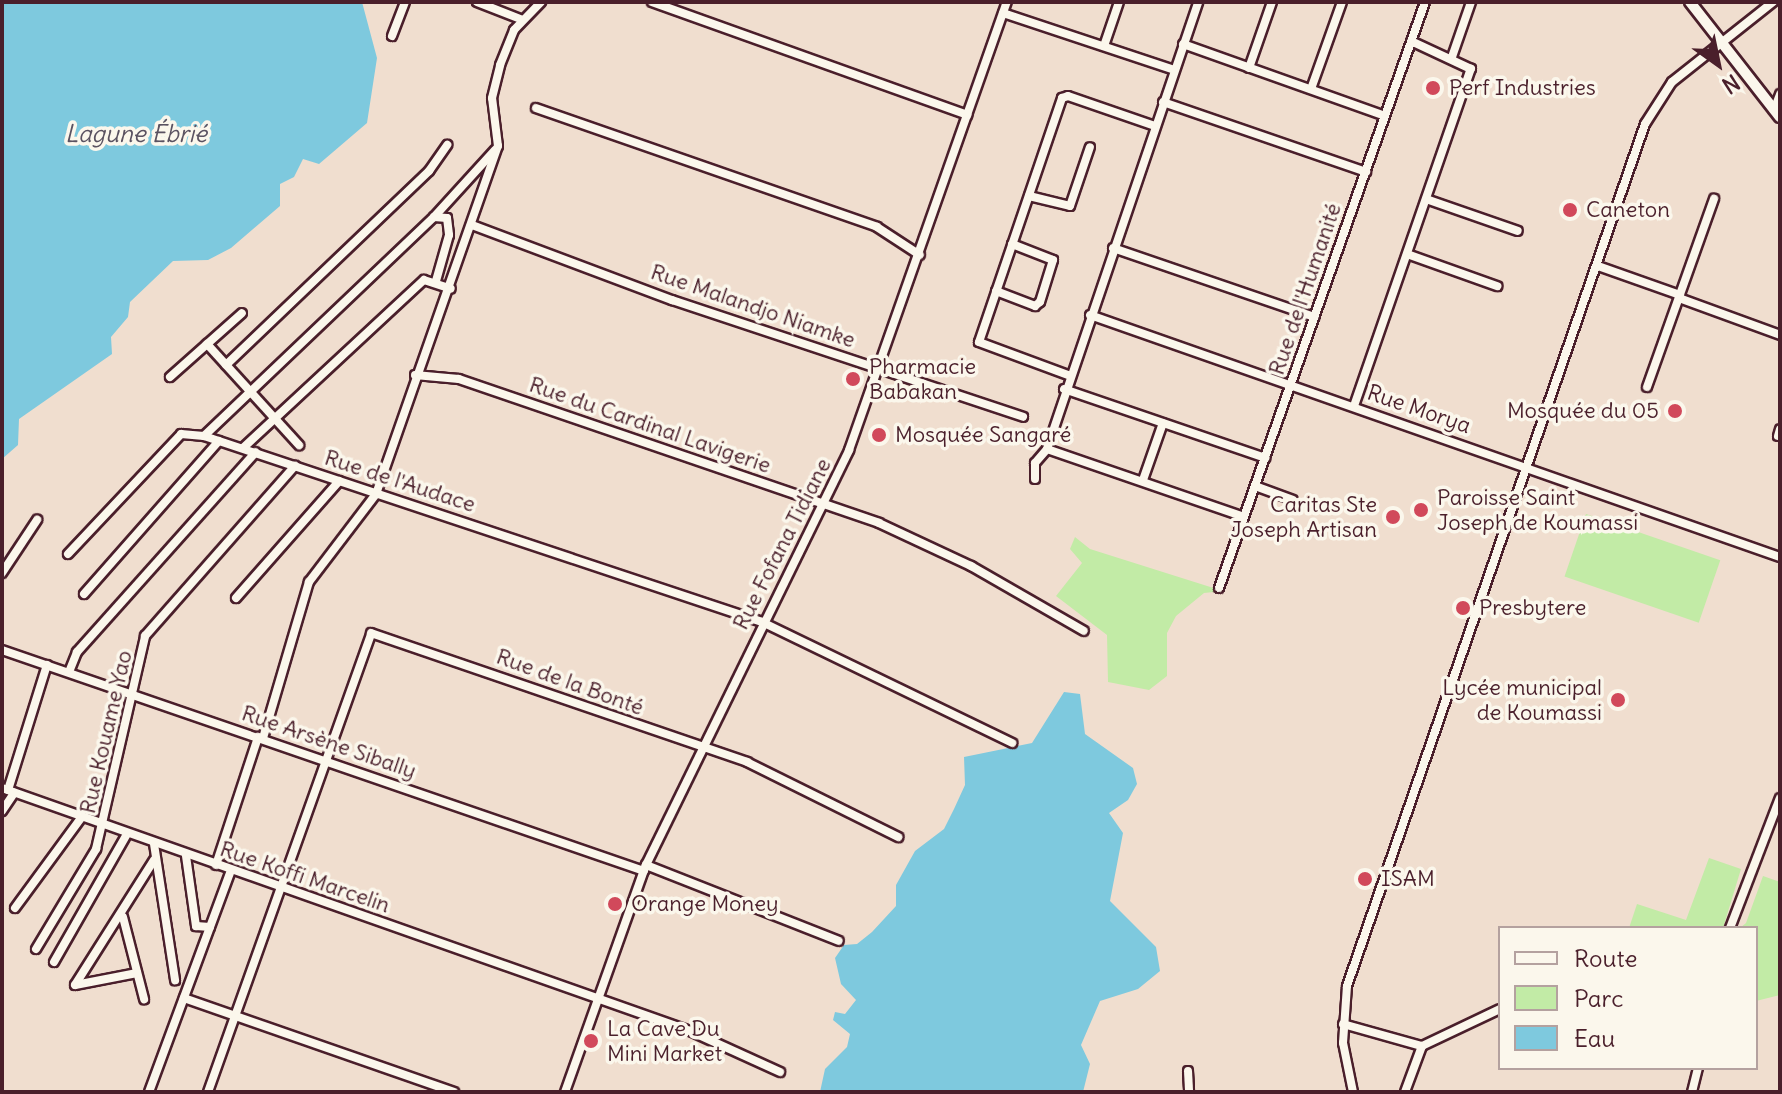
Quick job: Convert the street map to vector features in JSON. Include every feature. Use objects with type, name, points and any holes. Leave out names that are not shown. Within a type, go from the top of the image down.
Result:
[{"type":"street","points":[[392,36],[405,2]]},
{"type":"street","points":[[477,2],[523,20]]},
{"type":"street","points":[[216,865],[309,582],[376,494],[415,375],[451,289],[498,146],[492,98],[507,47],[523,20],[541,2]]},
{"type":"street","points":[[652,2],[967,115]]},
{"type":"street","name":"Rue Fofana Tidiane","points":[[565,1092],[596,998],[645,868],[762,622],[825,504],[880,369],[1007,2]]},
{"type":"street","points":[[1104,46],[1119,2]]},
{"type":"street","points":[[1035,479],[1035,463],[1047,449],[1068,375],[1198,2]]},
{"type":"street","points":[[1249,68],[1272,2]]},
{"type":"street","points":[[1311,89],[1342,2]]},
{"type":"street","name":"Rue de l'Humanité","points":[[1219,588],[1425,2]]},
{"type":"street","points":[[1452,57],[1471,2]]},
{"type":"street","points":[[1690,2],[1777,114]]},
{"type":"street","points":[[1353,1092],[1343,1024],[1347,986],[1531,467],[1656,102],[1721,42],[1773,2]]},
{"type":"street","points":[[1003,13],[1174,70]]},
{"type":"street","points":[[1354,406],[1471,69],[1452,57],[1411,41]]},
{"type":"street","points":[[1183,44],[1385,116]]},
{"type":"street","points":[[1777,114],[1780,94]]},
{"type":"street","points":[[1068,375],[980,345],[1012,244],[1064,96],[1155,126]]},
{"type":"street","points":[[1163,102],[1366,172]]},
{"type":"street","points":[[536,108],[877,227],[920,255]]},
{"type":"street","points":[[226,365],[429,171],[447,145]]},
{"type":"street","points":[[68,554],[181,434],[204,436],[434,217],[498,146]]},
{"type":"street","points":[[1029,196],[1070,206],[1090,147]]},
{"type":"street","points":[[1426,199],[1518,231]]},
{"type":"street","points":[[1647,387],[1714,199]]},
{"type":"street","points":[[434,217],[447,218],[449,235],[436,281]]},
{"type":"street","name":"Rue Malandjo Niamke","points":[[472,225],[672,300],[1023,417]]},
{"type":"street","points":[[996,291],[1035,306],[1040,302],[1053,260],[1012,244]]},
{"type":"street","points":[[1113,248],[1314,317]]},
{"type":"street","points":[[1407,254],[1497,286]]},
{"type":"street","points":[[1598,266],[1780,335]]},
{"type":"street","points":[[243,448],[424,280],[436,281],[451,289]]},
{"type":"street","points":[[170,377],[242,313]]},
{"type":"street","name":"Rue Morya","points":[[1090,315],[1531,467],[1640,511],[1780,557]]},
{"type":"street","points":[[207,344],[299,445]]},
{"type":"street","name":"Rue du Cardinal Lavigerie","points":[[415,375],[459,379],[894,529],[971,566],[1084,631]]},
{"type":"street","points":[[1064,389],[1265,458]]},
{"type":"street","points":[[1143,480],[1163,423]]},
{"type":"street","name":"Rue de l'Audace","points":[[204,436],[762,622],[1012,743]]},
{"type":"street","points":[[84,594],[219,441]]},
{"type":"street","points":[[1047,449],[1244,517]]},
{"type":"street","points":[[69,672],[77,652],[256,452]]},
{"type":"street","name":"Rue Kouame Yao","points":[[36,949],[82,878],[102,827],[145,636],[295,466]]},
{"type":"street","points":[[236,598],[339,481]]},
{"type":"street","points":[[1255,486],[1293,500]]},
{"type":"street","points":[[2,573],[37,520]]},
{"type":"street","name":"Rue de la Bonté","points":[[325,758],[371,633],[768,771],[898,837]]},
{"type":"street","name":"Rue Arsène Sibally","points":[[2,650],[645,868],[839,941]]},
{"type":"street","points":[[2,811],[47,665]]},
{"type":"street","points":[[208,1092],[325,758]]},
{"type":"street","name":"Rue Koffi Marcelin","points":[[8,791],[102,827],[690,1031],[780,1072]]},
{"type":"street","points":[[1731,926],[1780,798]]},
{"type":"street","points":[[15,908],[81,818]]},
{"type":"street","points":[[54,962],[127,834]]},
{"type":"street","points":[[154,844],[154,860],[175,980]]},
{"type":"street","points":[[186,856],[196,926],[210,927]]},
{"type":"street","points":[[137,973],[75,985],[123,917],[154,860]]},
{"type":"street","points":[[149,1092],[231,870]]},
{"type":"street","points":[[123,917],[144,999]]},
{"type":"street","points":[[184,998],[454,1092]]},
{"type":"street","points":[[1343,1024],[1422,1046],[1498,1010]]},
{"type":"street","points":[[1405,1092],[1422,1046]]},
{"type":"street","points":[[1692,1092],[1698,1070]]},
{"type":"street","points":[[1188,1071],[1189,1092]]},
{"type":"green space","points":[[1586,514],[1720,560],[1699,623],[1565,576]]},
{"type":"green space","points":[[1075,537],[1090,549],[1223,591],[1204,593],[1176,616],[1167,633],[1167,676],[1149,690],[1108,682],[1107,635],[1056,596],[1082,563],[1070,549]]},
{"type":"green space","points":[[1709,858],[1741,869],[1724,926],[1630,926],[1637,904],[1686,920]]},
{"type":"green space","points":[[1763,876],[1780,882],[1780,995],[1758,1000],[1758,926],[1742,926]]},
{"type":"water","name":"Lagune Ébrié","points":[[2,2],[362,2],[377,58],[367,123],[319,164],[303,159],[294,177],[280,184],[280,206],[231,248],[208,260],[173,261],[130,302],[128,317],[111,337],[112,354],[19,419],[18,445],[2,459]]},
{"type":"water","points":[[1064,692],[1080,694],[1085,734],[1133,768],[1137,784],[1128,800],[1109,813],[1123,833],[1110,901],[1156,947],[1160,971],[1138,989],[1100,1001],[1081,1045],[1090,1064],[1083,1092],[820,1092],[825,1069],[847,1047],[850,1034],[833,1020],[835,1012],[845,1014],[856,1000],[841,984],[835,958],[844,945],[857,944],[872,932],[896,906],[896,885],[915,851],[944,829],[965,785],[964,757],[1032,743]]},
{"type":"place","name":"Perf Industries","points":[[1433,88]]},
{"type":"place","name":"Caneton","points":[[1570,210]]},
{"type":"place","name":"Pharmacie Babakan","points":[[853,379]]},
{"type":"place","name":"Mosquée du 05","points":[[1675,411]]},
{"type":"place","name":"Mosquée Sangaré","points":[[879,435]]},
{"type":"place","name":"Paroisse Saint Joseph de Koumassi","points":[[1421,510]]},
{"type":"place","name":"Caritas Ste Joseph Artisan","points":[[1393,517]]},
{"type":"place","name":"Presbytere","points":[[1463,608]]},
{"type":"place","name":"Lycée municipal de Koumassi","points":[[1618,700]]},
{"type":"place","name":"ISAM","points":[[1365,879]]},
{"type":"place","name":"Orange Money","points":[[615,904]]},
{"type":"place","name":"La Cave Du Mini Market","points":[[591,1041]]}]
